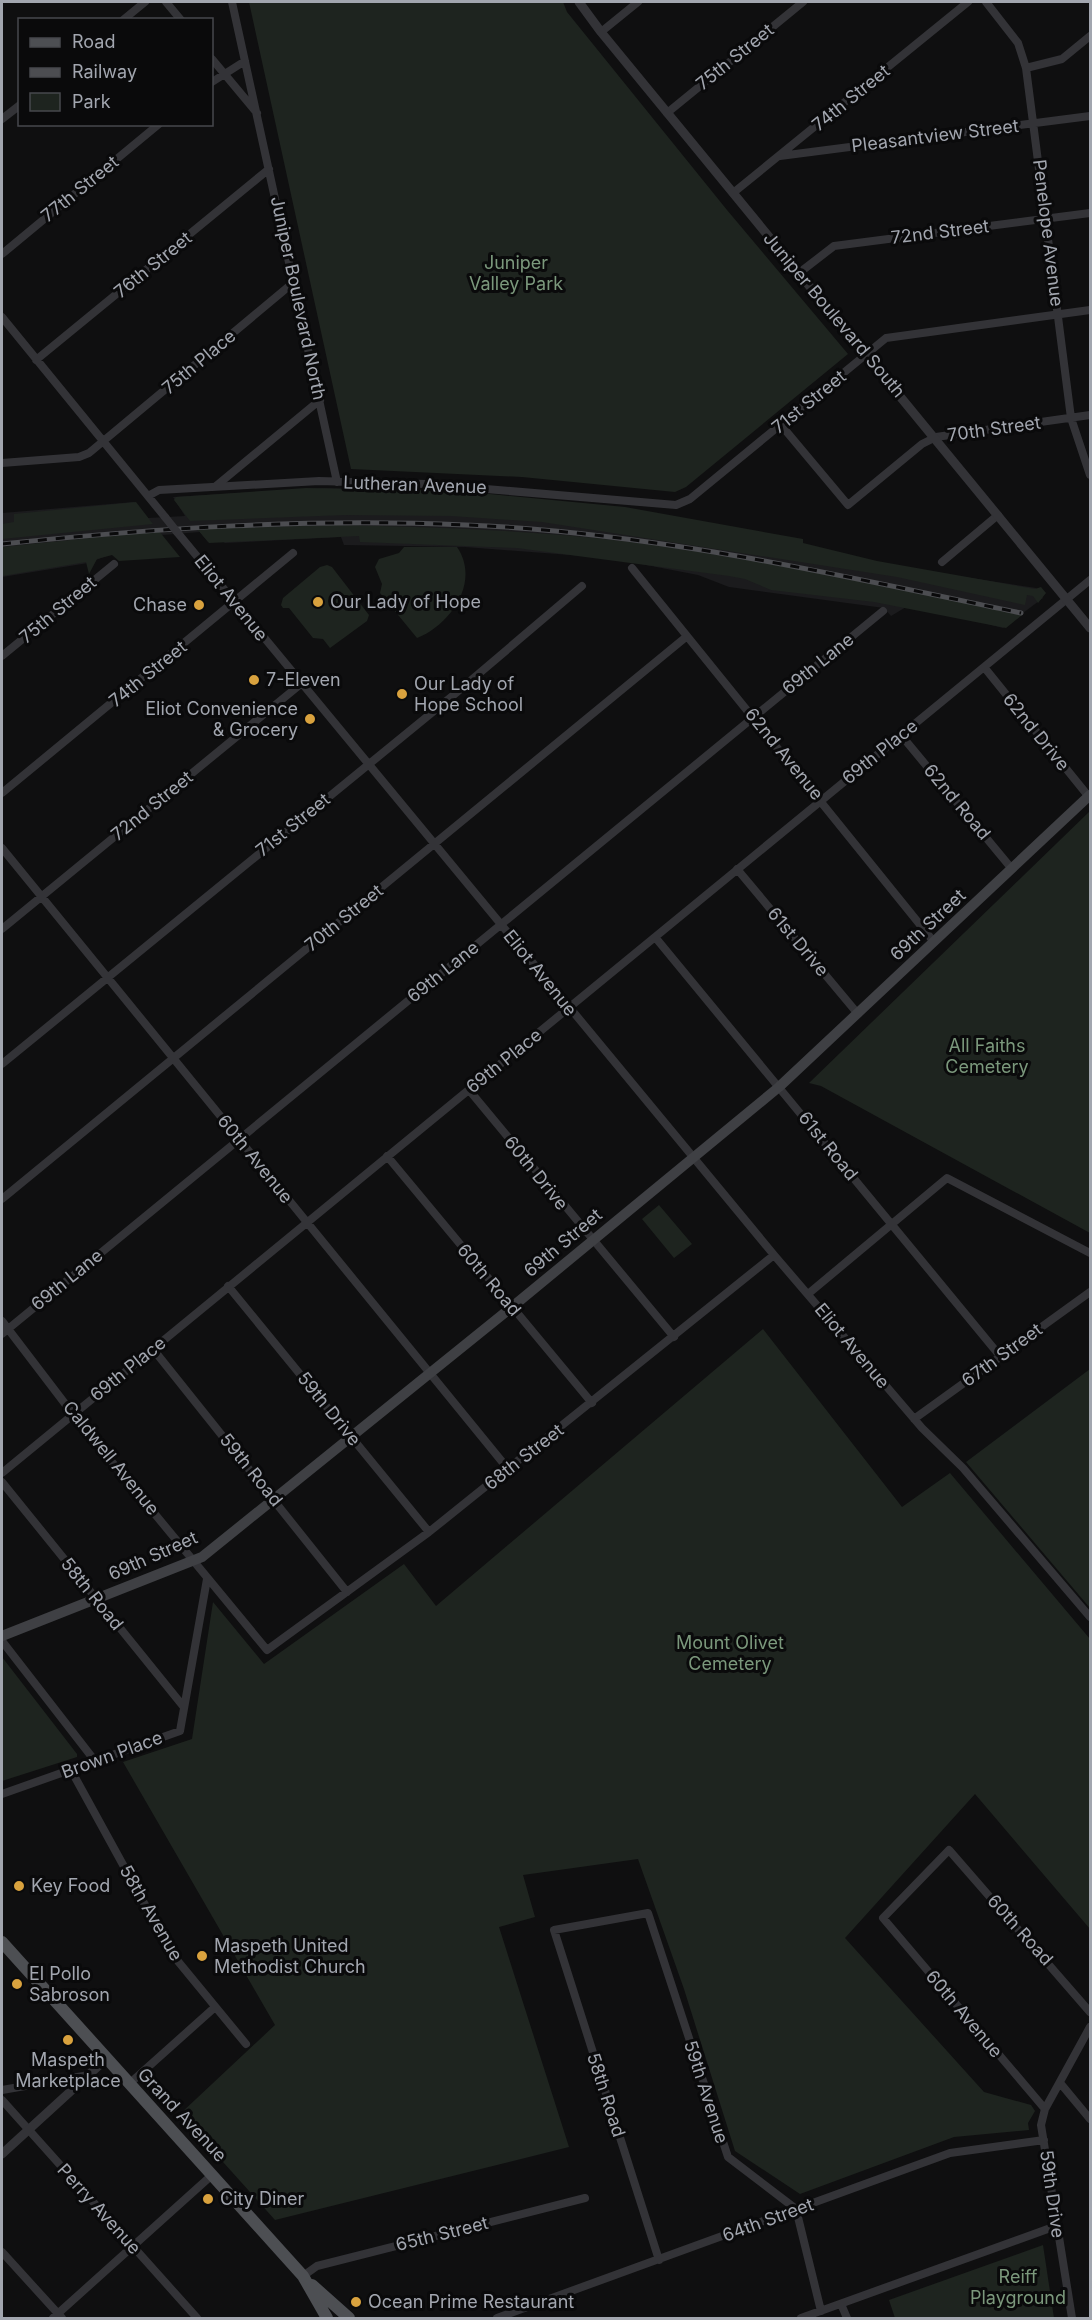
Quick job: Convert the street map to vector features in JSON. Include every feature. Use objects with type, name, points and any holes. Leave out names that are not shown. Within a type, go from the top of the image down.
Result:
[{"type":"main road","name":"69th Street","points":[[2,1636],[195,1560],[512,1307],[779,1087],[1090,796]]},
{"type":"main road","name":"Grand Avenue","points":[[2,1942],[303,2276],[327,2319]]},
{"type":"main road","points":[[303,2276],[349,2319]]},
{"type":"street","points":[[125,18],[145,2]]},
{"type":"street","points":[[166,2],[179,18]]},
{"type":"street","name":"Juniper Boulevard North","points":[[232,2],[337,482]]},
{"type":"street","name":"Juniper Boulevard South","points":[[579,2],[733,194],[936,437],[1090,628]]},
{"type":"street","points":[[601,32],[638,2]]},
{"type":"street","name":"75th Street","points":[[668,113],[803,2]]},
{"type":"street","name":"74th Street","points":[[733,194],[968,2]]},
{"type":"street","name":"Penelope Avenue","points":[[986,2],[1018,43],[1026,68],[1071,418],[1090,475]]},
{"type":"street","points":[[1026,68],[1062,59],[1090,36]]},
{"type":"street","points":[[213,60],[222,73]]},
{"type":"street","points":[[213,81],[222,73],[245,61]]},
{"type":"street","name":"Juniper Boulevard North","points":[[222,73],[257,114]]},
{"type":"street","points":[[2,119],[18,107]]},
{"type":"street","name":"Pleasantview Street","points":[[780,156],[1090,116]]},
{"type":"street","name":"77th Street","points":[[2,254],[157,126]]},
{"type":"street","name":"76th Street","points":[[36,360],[269,169]]},
{"type":"street","name":"72nd Street","points":[[799,273],[834,246],[1090,213]]},
{"type":"street","name":"75th Place","points":[[103,441],[294,282]]},
{"type":"street","name":"71st Street","points":[[682,503],[886,338],[1090,310]]},
{"type":"street","name":"Eliot Avenue","points":[[2,317],[568,1008],[774,1255],[914,1419],[963,1468],[1090,1617]]},
{"type":"street","points":[[215,487],[320,400]]},
{"type":"street","name":"70th Street","points":[[781,425],[848,505],[922,444],[936,437],[1090,415]]},
{"type":"street","points":[[2,463],[79,457],[103,441]]},
{"type":"street","name":"Lutheran Avenue","points":[[148,496],[159,490],[337,482],[462,486],[667,505],[682,503]]},
{"type":"street","points":[[942,562],[998,515]]},
{"type":"street","name":"74th Street","points":[[2,793],[293,553]]},
{"type":"street","name":"75th Street","points":[[2,657],[114,564]]},
{"type":"street","name":"62nd Avenue","points":[[632,568],[934,942]]},
{"type":"street","name":"69th Place","points":[[2,1473],[1090,580]]},
{"type":"street","name":"71st Street","points":[[2,1064],[582,586]]},
{"type":"street","name":"69th Lane","points":[[4,1331],[883,611]]},
{"type":"street","name":"70th Street","points":[[2,1199],[686,637]]},
{"type":"street","name":"62nd Drive","points":[[984,668],[1090,796]]},
{"type":"street","name":"72nd Street","points":[[2,929],[302,683]]},
{"type":"street","name":"62nd Road","points":[[901,735],[1012,869]]},
{"type":"street","name":"60th Avenue","points":[[2,848],[508,1469]]},
{"type":"street","name":"61st Drive","points":[[737,869],[858,1014]]},
{"type":"street","name":"61st Road","points":[[655,937],[1000,1356]]},
{"type":"street","name":"60th Drive","points":[[469,1090],[674,1337]]},
{"type":"street","name":"60th Road","points":[[387,1156],[592,1403]]},
{"type":"street","points":[[808,1294],[947,1178],[1090,1253]]},
{"type":"street","name":"68th Street","points":[[267,1650],[429,1532],[774,1255]]},
{"type":"street","name":"59th Drive","points":[[228,1286],[429,1532]]},
{"type":"street","name":"67th Street","points":[[914,1419],[1090,1292]]},
{"type":"street","name":"Caldwell Avenue","points":[[2,1322],[4,1331],[267,1650]]},
{"type":"street","name":"59th Road","points":[[153,1349],[347,1592]]},
{"type":"street","name":"58th Road","points":[[2,1482],[183,1706]]},
{"type":"street","name":"Brown Place","points":[[2,1794],[180,1731],[207,1579]]},
{"type":"street","points":[[2,1641],[96,1761]]},
{"type":"street","name":"58th Avenue","points":[[71,1770],[172,1954],[214,2008],[246,2044]]},
{"type":"street","name":"60th Avenue","points":[[949,1850],[883,1918],[1045,2109]]},
{"type":"street","name":"60th Road","points":[[949,1850],[1090,2012]]},
{"type":"street","name":"58th Road","points":[[648,1913],[554,1930],[658,2260]]},
{"type":"street","name":"59th Avenue","points":[[648,1913],[728,2157],[796,2209]]},
{"type":"street","points":[[129,2084],[214,2008]]},
{"type":"street","points":[[1045,2109],[1061,2084],[1090,2027]]},
{"type":"street","points":[[2,2154],[106,2059]]},
{"type":"street","points":[[2,2090],[89,2075]]},
{"type":"street","points":[[1061,2084],[1090,2119]]},
{"type":"street","name":"Perry Avenue","points":[[2,2100],[197,2319]]},
{"type":"street","name":"59th Drive","points":[[1045,2109],[1041,2125],[1072,2319]]},
{"type":"street","name":"64th Street","points":[[497,2319],[950,2153],[1044,2140]]},
{"type":"street","points":[[2,2252],[58,2317],[212,2175]]},
{"type":"street","name":"65th Street","points":[[303,2276],[317,2266],[585,2198]]},
{"type":"street","points":[[796,2209],[821,2311]]},
{"type":"street","points":[[801,2319],[1056,2226]]},
{"type":"street","points":[[842,2304],[847,2319]]},
{"type":"shaded area","points":[[324,488],[460,493],[666,515],[776,541],[847,554],[881,564],[1036,588],[1043,598],[1003,628],[911,604],[891,616],[884,608],[729,587],[698,575],[610,558],[465,547],[344,545],[341,537],[225,543],[214,535],[208,542],[200,532],[162,535],[88,563],[2,577],[2,513],[134,502],[148,518],[185,516],[173,497]]},
{"type":"green space","name":"Juniper Valley Park","points":[[249,2],[563,2],[567,12],[727,210],[848,354],[686,487],[675,492],[522,477],[351,469]]},
{"type":"green space","points":[[306,488],[459,491],[625,507],[803,539],[803,543],[877,561],[1035,589],[1041,587],[1046,593],[1038,603],[1033,596],[1027,595],[1025,605],[897,577],[542,522],[451,516],[345,515],[190,521],[174,500],[176,497]]},
{"type":"green space","points":[[136,502],[153,524],[2,539],[2,524],[14,522],[14,514]]},
{"type":"green space","points":[[336,525],[552,534],[623,541],[773,565],[1022,615],[1006,628],[874,602],[771,590],[745,579],[729,576],[517,548],[360,542],[359,536],[209,543],[197,529]]},
{"type":"green space","points":[[159,531],[180,557],[119,561],[112,555],[97,559],[89,574],[86,562],[2,576],[2,547]]},
{"type":"green space","points":[[404,547],[457,547],[464,560],[466,574],[464,588],[450,613],[441,623],[417,638],[380,593],[382,584],[375,567],[379,559],[399,553]]},
{"type":"green space","points":[[327,565],[332,567],[369,615],[367,621],[330,648],[323,639],[313,638],[289,608],[283,608],[281,605],[283,598],[320,567]]},
{"type":"green space","name":"All Faiths Cemetery","points":[[1090,811],[1090,1233],[821,1086],[809,1083]]},
{"type":"green space","points":[[659,1205],[692,1244],[674,1258],[642,1219]]},
{"type":"green space","name":"Mount Olivet Cemetery","points":[[763,1329],[902,1507],[950,1473],[1090,1639],[1090,1929],[975,1794],[845,1938],[984,2092],[1031,2105],[1035,2111],[1028,2123],[1029,2130],[954,2137],[800,2194],[735,2151],[684,1989],[638,1859],[523,1875],[535,1917],[499,1927],[569,2147],[275,2220],[180,2114],[275,2025],[123,1762],[192,1739],[213,1602],[264,1664],[404,1564],[436,1606]]},
{"type":"green space","points":[[1090,1369],[1090,1608],[966,1462]]},
{"type":"green space","points":[[2,1657],[77,1754],[77,1757],[2,1781]]},
{"type":"green space","name":"Reiff Playground","points":[[1043,2245],[1054,2318],[895,2318],[889,2300]]},
{"type":"railway","points":[[2,544],[175,529],[291,524],[408,523],[536,529],[606,536],[745,557],[1021,613]]},
{"type":"place","name":"Our Lady of Hope","points":[[318,602]]},
{"type":"place","name":"Chase","points":[[199,605]]},
{"type":"place","name":"7-Eleven","points":[[254,680]]},
{"type":"place","name":"Our Lady of Hope School","points":[[402,694]]},
{"type":"place","name":"Eliot Convenience & Grocery","points":[[310,719]]},
{"type":"place","name":"Key Food","points":[[19,1886]]},
{"type":"place","name":"Maspeth United Methodist Church","points":[[202,1956]]},
{"type":"place","name":"El Pollo Sabroson","points":[[17,1984]]},
{"type":"place","name":"Maspeth Marketplace","points":[[68,2040]]},
{"type":"place","name":"City Diner","points":[[208,2199]]},
{"type":"place","name":"Ocean Prime Restaurant","points":[[356,2302]]}]
